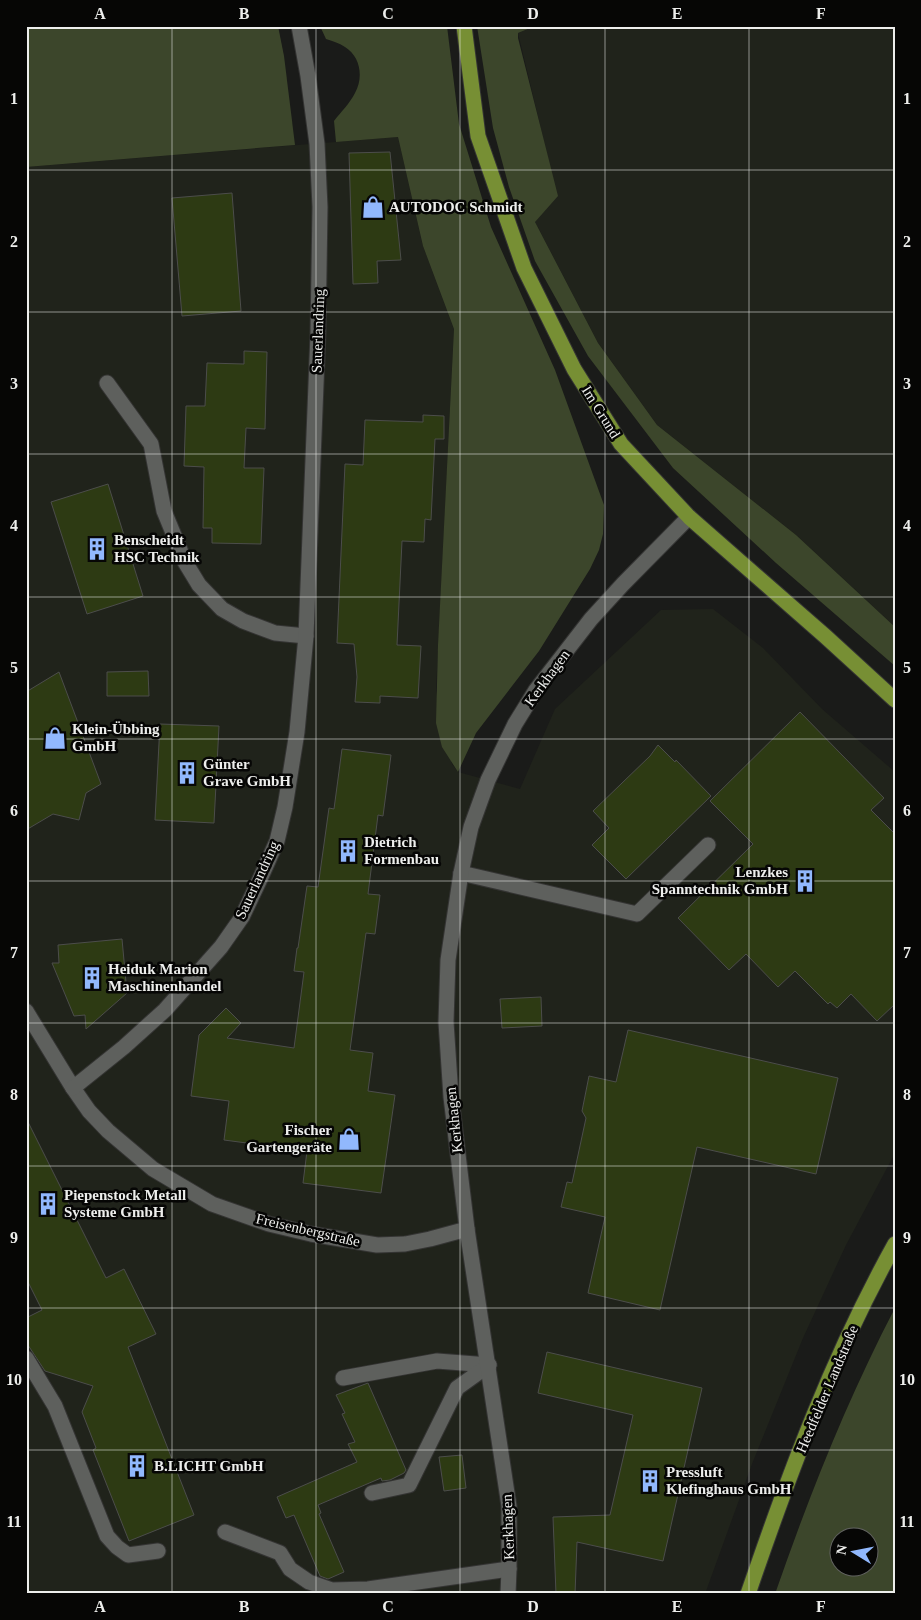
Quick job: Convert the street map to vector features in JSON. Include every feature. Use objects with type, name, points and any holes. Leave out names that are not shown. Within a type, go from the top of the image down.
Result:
[{"type":"main road","name":"Im Grund","points":[[464,26],[478,136],[524,268],[574,368],[621,444],[689,517],[895,700]]},
{"type":"main road","name":"Heedfelder Landstraße","points":[[748,1594],[783,1495],[826,1386],[873,1283],[895,1244]]},
{"type":"street","name":"Sauerlandring","points":[[73,1088],[124,1047],[165,1010],[221,947],[242,917],[277,841],[285,807],[297,732],[306,636],[318,334],[320,207],[317,144],[299,26]]},
{"type":"street","points":[[107,383],[151,444],[164,510],[185,562],[199,585],[222,610],[243,621],[276,633],[306,636]]},
{"type":"street","name":"Kerkhagen","points":[[509,1593],[509,1506],[467,1229],[450,1097],[446,1022],[448,960],[461,873],[471,827],[488,780],[515,724],[536,690],[591,620],[623,584],[689,517]]},
{"type":"street","points":[[461,873],[637,914],[708,845]]},
{"type":"street","name":"Freisenbergstraße","points":[[26,1011],[73,1088],[89,1111],[108,1131],[153,1169],[212,1204],[261,1221],[311,1234],[378,1245],[405,1244],[430,1240],[467,1229]]},
{"type":"street","points":[[26,1358],[55,1406],[108,1536],[116,1547],[128,1555],[158,1550]]},
{"type":"street","points":[[343,1378],[438,1361],[489,1365]]},
{"type":"street","points":[[372,1493],[408,1485],[457,1388],[489,1365]]},
{"type":"street","name":"Kerkhagen","points":[[225,1532],[280,1553],[290,1569],[309,1582],[332,1590],[368,1590],[509,1570]]},
{"type":"shaded area","points":[[535,26],[895,26],[895,627],[796,535],[657,425],[598,343],[535,222],[548,158],[518,33]]},
{"type":"shaded area","points":[[398,137],[423,246],[454,329],[436,691],[452,764],[458,772],[520,789],[555,709],[661,610],[713,609],[763,648],[822,709],[895,772],[895,1153],[846,1245],[803,1338],[752,1464],[705,1594],[26,1594],[26,167]]},
{"type":"green space","points":[[26,26],[278,26],[284,56],[295,145],[26,167]]},
{"type":"green space","points":[[320,26],[447,26],[459,124],[491,227],[555,370],[604,505],[603,534],[599,550],[590,569],[539,651],[476,733],[458,772],[442,747],[436,723],[438,645],[454,329],[423,246],[398,137],[336,142],[334,121],[355,93],[360,74],[357,61],[350,51],[340,44],[326,39]]},
{"type":"green space","points":[[477,26],[535,26],[518,33],[518,38],[558,196],[535,222],[598,343],[657,425],[796,535],[895,627],[895,666],[776,563],[673,468],[588,356],[535,261],[509,187],[493,128]]},
{"type":"green space","points":[[895,1308],[895,1594],[775,1594],[801,1521],[861,1378]]},
{"type":"building","name":"AUTODOC Schmidt","points":[[390,152],[401,260],[377,261],[378,283],[353,284],[349,153]]},
{"type":"building","points":[[232,193],[241,311],[182,316],[172,198]]},
{"type":"building","points":[[244,351],[267,352],[265,429],[246,428],[244,468],[264,468],[261,544],[212,543],[212,528],[203,528],[204,467],[184,466],[186,406],[205,406],[207,363],[244,364]]},
{"type":"building","points":[[423,415],[444,416],[444,439],[435,439],[431,520],[425,519],[424,542],[402,541],[397,645],[421,646],[418,698],[380,696],[380,703],[355,702],[357,677],[354,644],[337,643],[345,464],[363,465],[365,420],[423,422]]},
{"type":"building","name":"Benscheidt HSC Technik","points":[[108,484],[143,596],[87,614],[51,502]]},
{"type":"building","points":[[148,671],[149,696],[107,696],[107,672]]},
{"type":"building","name":"Klein-Übbing GmbH","points":[[59,672],[101,784],[86,793],[79,820],[53,814],[26,830],[26,692]]},
{"type":"building","name":"Lenzkes Spanntechnik GmbH","points":[[800,712],[884,798],[871,810],[895,834],[895,1004],[877,1021],[851,994],[837,1008],[830,1002],[828,1004],[795,971],[778,987],[746,954],[729,970],[678,918],[753,844],[710,801]]},
{"type":"building","name":"Günter Grave GmbH","points":[[160,724],[219,726],[214,823],[155,820]]},
{"type":"building","name":"Lenzkes Spanntechnik GmbH","points":[[658,745],[675,762],[676,760],[711,796],[626,879],[592,845],[609,828],[593,811],[650,756]]},
{"type":"building","points":[[342,749],[391,755],[383,816],[378,815],[368,894],[380,895],[375,934],[366,933],[350,1050],[373,1053],[368,1091],[395,1095],[381,1193],[303,1183],[307,1151],[224,1140],[229,1101],[191,1096],[199,1035],[226,1008],[241,1023],[227,1038],[294,1048],[304,972],[294,971],[297,948],[307,886],[318,887],[329,808],[334,809]]},
{"type":"building","name":"Heiduk Marion Maschinenhandel","points":[[122,939],[127,993],[86,1029],[85,1015],[74,1016],[52,963],[59,963],[58,945]]},
{"type":"building","points":[[541,997],[542,1026],[502,1028],[500,999]]},
{"type":"building","points":[[628,1030],[838,1078],[816,1174],[697,1147],[660,1310],[588,1293],[605,1217],[561,1207],[567,1182],[572,1183],[586,1118],[582,1111],[589,1076],[616,1082]]},
{"type":"building","points":[[26,1118],[106,1278],[124,1269],[156,1334],[128,1347],[194,1515],[129,1541],[93,1450],[96,1448],[82,1412],[93,1386],[45,1371],[26,1342],[26,1318],[42,1310],[26,1278]]},
{"type":"building","name":"Pressluft Klefinghaus GmbH","points":[[547,1352],[702,1388],[663,1561],[577,1542],[575,1594],[556,1594],[553,1517],[610,1515],[633,1415],[538,1393]]},
{"type":"building","points":[[368,1383],[406,1470],[390,1480],[382,1481],[381,1478],[318,1505],[321,1513],[319,1514],[344,1572],[328,1579],[320,1576],[294,1515],[286,1518],[277,1497],[357,1462],[348,1444],[355,1442],[342,1414],[345,1413],[336,1395]]},
{"type":"building","points":[[462,1455],[466,1488],[444,1491],[439,1457]]},
{"type":"place","name":"AUTODOC Schmidt","points":[[373,207]]},
{"type":"place","name":"Benscheidt HSC Technik","points":[[97,549]]},
{"type":"place","name":"Klein-Übbing GmbH","points":[[55,738]]},
{"type":"place","name":"Günter Grave GmbH","points":[[187,773]]},
{"type":"place","name":"Dietrich Formenbau","points":[[348,851]]},
{"type":"place","name":"Lenzkes Spanntechnik GmbH","points":[[805,881]]},
{"type":"place","name":"Heiduk Marion Maschinenhandel","points":[[92,978]]},
{"type":"place","name":"Fischer Gartengeräte","points":[[349,1139]]},
{"type":"place","name":"Piepenstock Metall Systeme GmbH","points":[[48,1204]]},
{"type":"place","name":"B.LICHT GmbH","points":[[137,1466]]},
{"type":"place","name":"Pressluft Klefinghaus GmbH","points":[[650,1481]]}]
